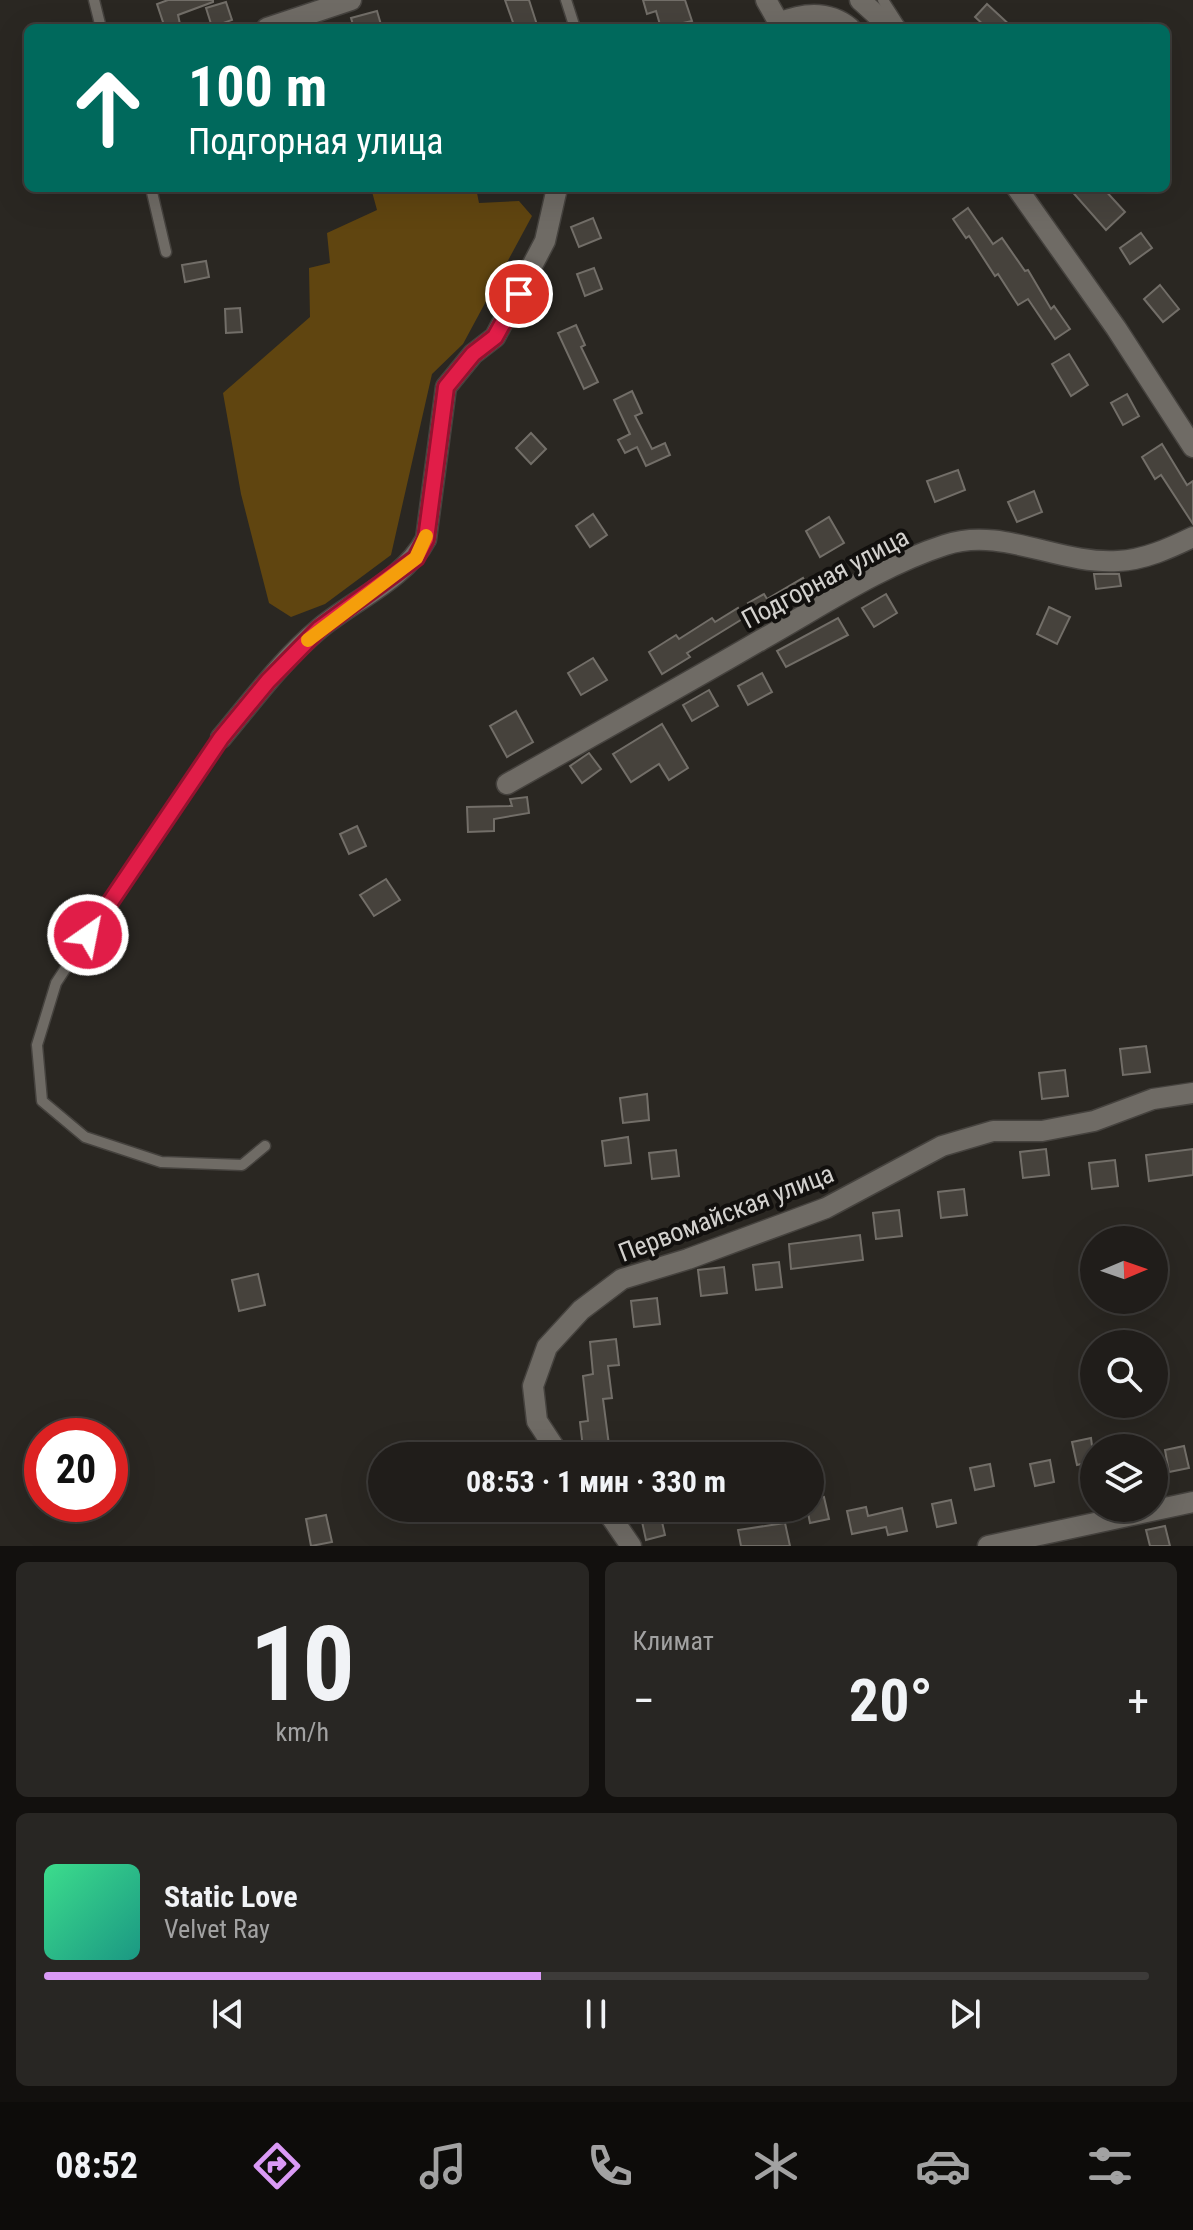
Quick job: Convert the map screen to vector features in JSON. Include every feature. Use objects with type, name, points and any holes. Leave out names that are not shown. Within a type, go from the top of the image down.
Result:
[{"type":"street","points":[[279,24],[351,0]]},
{"type":"street","points":[[766,0],[773,24]]},
{"type":"street","points":[[860,0],[887,24]]},
{"type":"street","points":[[781,24],[814,14],[834,17],[844,24]]},
{"type":"street","points":[[221,738],[268,681],[319,629],[416,558],[426,539],[446,387],[473,354],[495,337],[507,316],[545,241],[556,192]]},
{"type":"street","points":[[1020,192],[1116,328],[1193,447]]},
{"type":"street","name":"Подгорная улица","points":[[507,784],[861,583],[942,545],[970,538],[994,540],[1070,557],[1118,562],[1161,552],[1193,537]]},
{"type":"street","name":"Первомайская улица","points":[[551,1442],[537,1421],[533,1386],[547,1347],[581,1310],[622,1279],[688,1259],[826,1208],[942,1146],[993,1131],[1042,1131],[1094,1121],[1153,1099],[1193,1093]]},
{"type":"street","points":[[988,1546],[1193,1502]]},
{"type":"street","points":[[615,1522],[631,1546]]},
{"type":"lane","points":[[94,0],[100,24]]},
{"type":"lane","points":[[566,0],[574,24]]},
{"type":"lane","points":[[883,0],[898,24]]},
{"type":"lane","points":[[152,192],[166,252]]},
{"type":"lane","points":[[221,738],[56,983],[37,1045],[42,1101],[85,1137],[161,1162],[242,1165],[265,1146]]},
{"type":"shaded area","points":[[372,192],[477,192],[479,203],[519,201],[532,216],[463,344],[432,374],[391,555],[325,604],[291,617],[269,603],[241,494],[223,393],[310,317],[309,268],[330,263],[327,233],[377,210]]},
{"type":"building","points":[[168,0],[213,0],[178,15],[180,24],[164,24],[157,4]]},
{"type":"building","points":[[505,0],[529,0],[537,24],[514,24]]},
{"type":"building","points":[[643,0],[685,0],[692,21],[660,24],[656,11],[647,14]]},
{"type":"building","points":[[226,2],[232,20],[211,24],[206,8]]},
{"type":"building","points":[[987,4],[1009,24],[983,24],[975,17]]},
{"type":"building","points":[[377,11],[381,24],[353,24],[351,18]]},
{"type":"building","points":[[1073,192],[1107,192],[1125,212],[1106,230]]},
{"type":"building","points":[[968,208],[993,244],[1002,238],[1025,271],[1028,270],[1051,309],[1054,306],[1070,329],[1055,339],[1028,299],[1018,305],[998,274],[995,276],[969,236],[966,238],[953,219]]},
{"type":"building","points":[[593,218],[601,238],[579,247],[571,227]]},
{"type":"building","points":[[1141,233],[1152,248],[1130,264],[1120,248]]},
{"type":"building","points":[[206,261],[209,277],[185,282],[182,265]]},
{"type":"building","points":[[594,268],[602,289],[585,296],[577,274]]},
{"type":"building","points":[[1160,285],[1179,309],[1163,322],[1144,299]]},
{"type":"building","points":[[240,308],[242,332],[226,333],[225,309]]},
{"type":"building","points":[[576,325],[585,345],[581,347],[598,382],[584,389],[558,333]]},
{"type":"building","points":[[1069,354],[1088,385],[1071,396],[1052,364]]},
{"type":"building","points":[[632,391],[642,413],[635,416],[652,449],[665,443],[670,455],[646,466],[637,447],[625,453],[618,440],[630,434],[614,400]]},
{"type":"building","points":[[1127,394],[1139,416],[1123,425],[1111,403]]},
{"type":"building","points":[[531,433],[546,449],[531,464],[516,448]]},
{"type":"building","points":[[1162,444],[1187,485],[1193,481],[1193,524],[1161,475],[1155,479],[1142,457]]},
{"type":"building","points":[[958,470],[965,490],[935,502],[927,481]]},
{"type":"building","points":[[1034,491],[1042,512],[1017,522],[1008,502]]},
{"type":"building","points":[[593,514],[607,535],[590,547],[576,526]]},
{"type":"building","points":[[829,517],[844,543],[820,557],[806,531]]},
{"type":"building","points":[[1094,574],[1119,574],[1121,586],[1096,589]]},
{"type":"building","points":[[803,578],[809,589],[758,620],[748,603],[764,594],[767,599]]},
{"type":"building","points":[[886,594],[897,613],[874,627],[862,608]]},
{"type":"building","points":[[1049,607],[1070,617],[1057,644],[1037,634]]},
{"type":"building","points":[[738,608],[744,618],[687,653],[690,657],[662,674],[649,652],[676,635],[679,639],[712,618],[715,622]]},
{"type":"building","points":[[838,618],[848,635],[786,667],[777,651]]},
{"type":"building","points":[[593,658],[607,680],[581,695],[568,673]]},
{"type":"building","points":[[762,673],[772,692],[748,705],[738,686]]},
{"type":"building","points":[[709,690],[718,706],[692,721],[683,705]]},
{"type":"building","points":[[516,711],[533,742],[507,757],[490,726]]},
{"type":"building","points":[[662,724],[688,768],[669,780],[659,764],[631,782],[613,754]]},
{"type":"building","points":[[589,753],[601,769],[582,783],[570,766]]},
{"type":"building","points":[[527,797],[529,813],[494,819],[494,831],[468,832],[467,807],[512,806],[510,799]]},
{"type":"building","points":[[357,826],[366,846],[349,854],[340,834]]},
{"type":"building","points":[[386,879],[400,900],[374,916],[360,895]]},
{"type":"building","points":[[1146,1046],[1150,1072],[1123,1075],[1120,1049]]},
{"type":"building","points":[[1065,1070],[1068,1096],[1042,1099],[1039,1073]]},
{"type":"building","points":[[647,1094],[649,1120],[623,1123],[620,1098]]},
{"type":"building","points":[[628,1137],[631,1163],[605,1166],[602,1141]]},
{"type":"building","points":[[1046,1149],[1049,1175],[1023,1178],[1020,1152]]},
{"type":"building","points":[[1193,1149],[1193,1175],[1149,1181],[1146,1155]]},
{"type":"building","points":[[676,1150],[679,1176],[652,1179],[649,1153]]},
{"type":"building","points":[[1115,1160],[1118,1186],[1092,1189],[1089,1163]]},
{"type":"building","points":[[964,1189],[967,1215],[941,1218],[938,1192]]},
{"type":"building","points":[[899,1210],[902,1236],[876,1239],[873,1213]]},
{"type":"building","points":[[860,1235],[863,1260],[791,1269],[789,1244]]},
{"type":"building","points":[[779,1262],[782,1287],[756,1290],[753,1265]]},
{"type":"building","points":[[724,1267],[727,1293],[701,1296],[698,1270]]},
{"type":"building","points":[[258,1274],[265,1305],[239,1311],[232,1280]]},
{"type":"building","points":[[657,1298],[660,1324],[634,1327],[631,1301]]},
{"type":"building","points":[[616,1339],[619,1365],[608,1366],[612,1398],[603,1399],[609,1442],[582,1442],[580,1422],[588,1421],[583,1376],[593,1374],[590,1342]]},
{"type":"building","points":[[1080,1440],[1080,1464],[1077,1465],[1072,1442]]},
{"type":"building","points":[[1184,1446],[1189,1468],[1169,1472],[1168,1449]]},
{"type":"building","points":[[1050,1460],[1054,1482],[1035,1486],[1030,1464]]},
{"type":"building","points":[[990,1464],[994,1486],[975,1490],[970,1468]]},
{"type":"building","points":[[824,1497],[829,1519],[824,1520]]},
{"type":"building","points":[[951,1500],[956,1523],[937,1527],[932,1504]]},
{"type":"building","points":[[866,1507],[868,1516],[902,1508],[907,1531],[888,1535],[886,1527],[852,1534],[847,1511]]},
{"type":"building","points":[[326,1515],[332,1542],[311,1546],[306,1519]]},
{"type":"building","points":[[642,1522],[662,1522],[665,1535],[646,1540]]},
{"type":"building","points":[[785,1523],[790,1546],[741,1546],[738,1530]]},
{"type":"building","points":[[1165,1526],[1170,1546],[1150,1546],[1146,1530]]},
{"type":"slow traffic","points":[[308,640],[416,558],[426,536]]},
{"type":"route","points":[[88,935],[221,738],[268,681],[319,629],[416,558],[426,539],[446,387],[473,354],[495,337],[519,294]]}]
